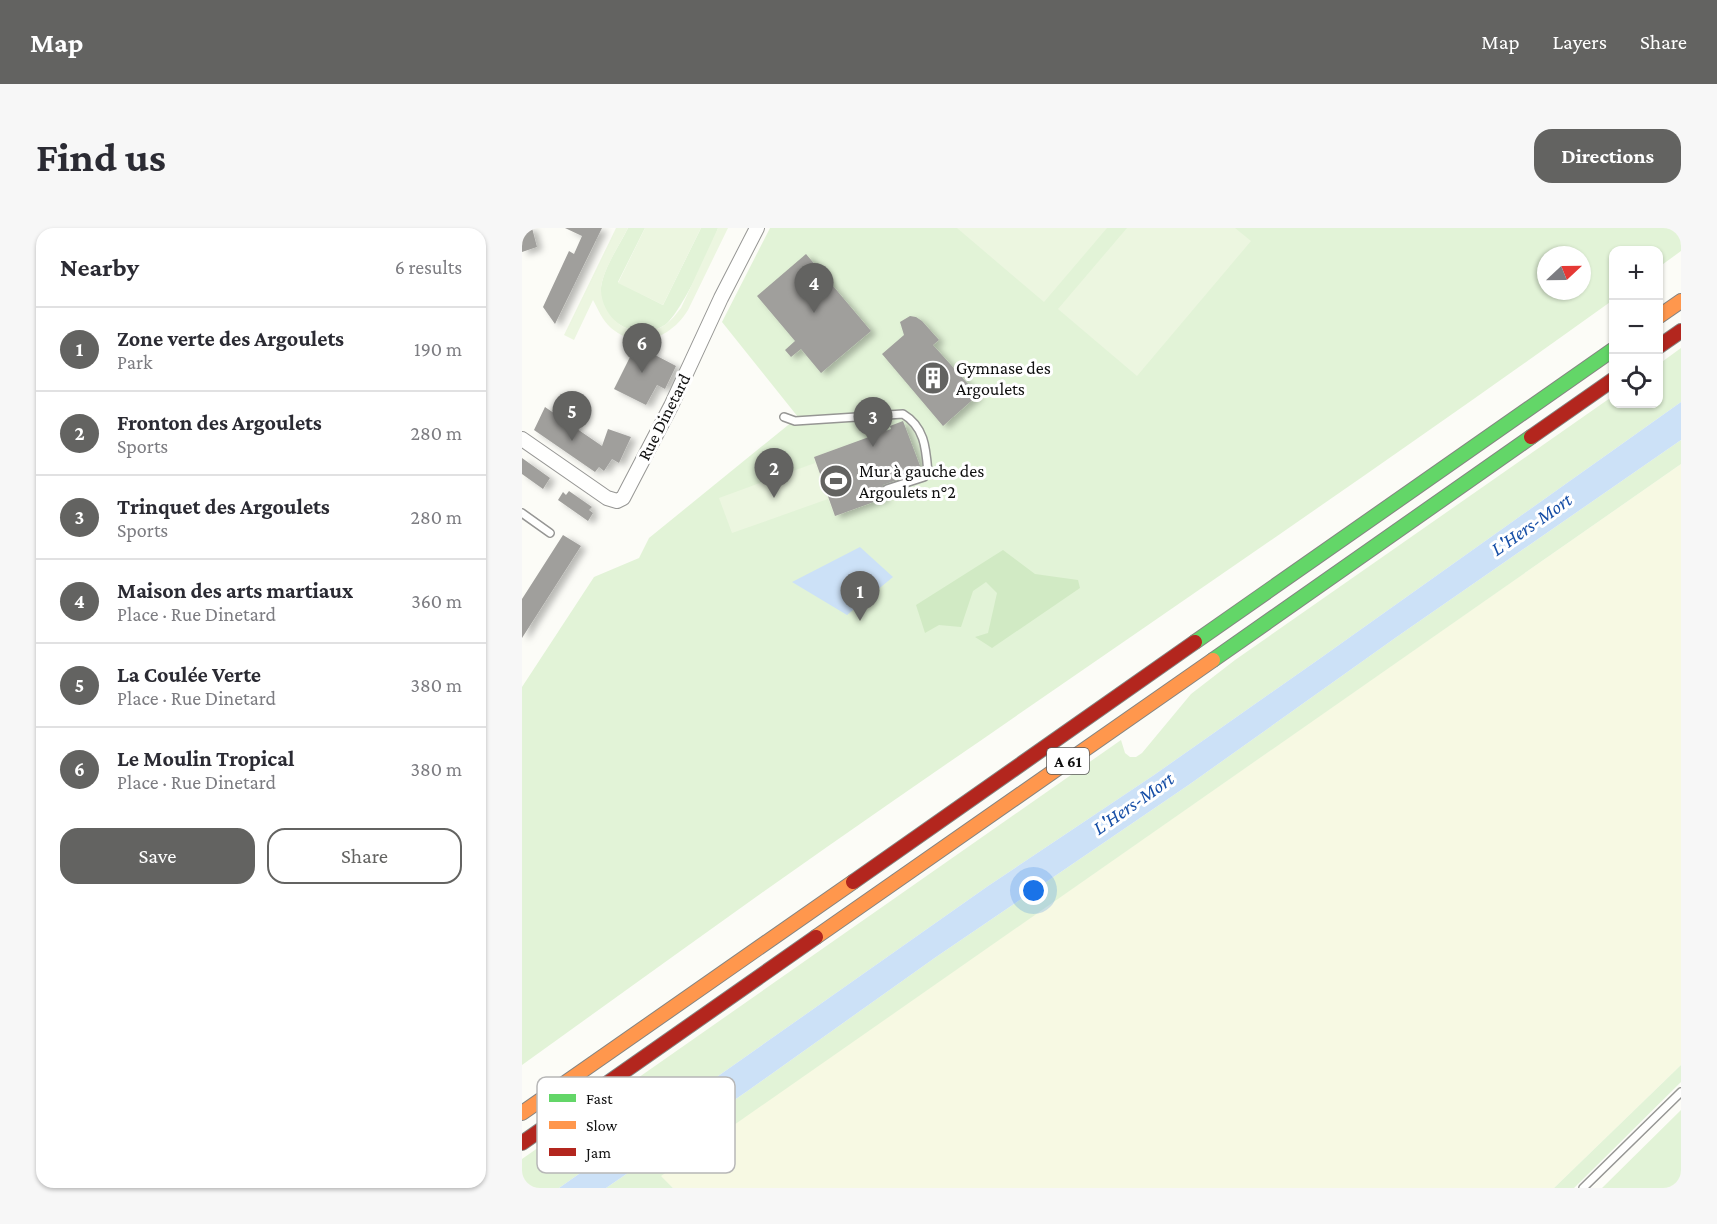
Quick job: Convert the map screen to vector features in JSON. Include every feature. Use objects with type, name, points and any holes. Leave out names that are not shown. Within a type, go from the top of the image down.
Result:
[{"type":"highway","points":[[1663,314],[1681,301]]},
{"type":"highway","points":[[1663,344],[1681,331]]},
{"type":"highway","name":"A 61","points":[[573,1077],[1609,352]]},
{"type":"highway","name":"A 61","points":[[616,1077],[1609,382]]},
{"type":"highway","name":"A 61","points":[[522,1113],[537,1103]]},
{"type":"highway","name":"A 61","points":[[522,1143],[537,1133]]},
{"type":"street","name":"Rue Dinetard","points":[[522,439],[606,498],[618,501],[623,498],[671,406],[721,298],[757,228]]},
{"type":"lane","points":[[784,417],[795,422],[903,414],[912,419],[922,434],[928,473],[924,477],[887,489]]},
{"type":"lane","points":[[522,513],[550,533]]},
{"type":"lane","points":[[1583,1188],[1681,1092]]},
{"type":"green space","points":[[616,228],[628,228],[604,277],[601,291],[603,302],[615,321],[633,331],[644,332],[665,325],[676,315],[718,228],[728,228],[688,310],[673,328],[653,338],[632,339],[621,335],[608,325],[593,300],[574,340],[564,335]]},
{"type":"green space","points":[[628,228],[645,228],[618,282],[663,305],[701,228],[718,228],[703,264],[679,308],[665,325],[654,330],[632,330],[621,326],[605,310],[601,299],[605,272]]},
{"type":"green space","points":[[645,228],[701,228],[663,305],[618,283]]},
{"type":"green space","points":[[770,228],[1681,228],[1681,251],[1663,264],[1663,246],[1609,246],[1609,303],[1345,489],[846,833],[522,1065],[522,687],[594,577],[639,558],[649,538],[798,417],[722,322]]},
{"type":"green space","points":[[957,228],[1107,228],[1044,302]]},
{"type":"green space","points":[[1127,228],[1235,228],[1251,241],[1137,376],[1058,309]]},
{"type":"green space","points":[[1681,348],[1681,402],[1154,775],[988,886],[717,1077],[639,1077],[1121,740],[1125,753],[1130,757],[1136,757],[1142,753],[1191,694],[1235,660],[1609,399],[1609,408],[1663,408],[1663,361]]},
{"type":"green space","points":[[1681,440],[1681,464],[735,1124],[735,1100],[936,957],[1190,784],[1398,636]]},
{"type":"green space","points":[[839,448],[860,507],[835,516],[828,499],[732,533],[719,498],[815,463],[814,457]]},
{"type":"green space","points":[[1681,464],[1681,1065],[1554,1188],[673,1188],[660,1176],[664,1173],[735,1173],[735,1124]]},
{"type":"green space","points":[[1003,550],[1035,574],[1078,580],[1080,588],[992,648],[975,637],[988,633],[997,593],[986,582],[973,591],[961,627],[939,625],[925,633],[916,605]]},
{"type":"green space","points":[[1681,1065],[1681,1082],[1574,1188],[1554,1188]]},
{"type":"green space","points":[[1681,1110],[1681,1188],[1602,1188]]},
{"type":"green space","points":[[537,1149],[537,1173],[580,1173],[559,1188],[522,1188],[522,1159]]},
{"type":"green space","points":[[628,1173],[665,1173],[661,1176],[673,1188],[606,1188]]},
{"type":"water","name":"L'Hers-Mort","points":[[1681,402],[1681,440],[1398,636],[1190,784],[936,957],[735,1100],[735,1077],[717,1077],[988,886],[1154,775]]},
{"type":"water","points":[[860,547],[893,577],[847,615],[792,582]]},
{"type":"water","points":[[580,1173],[628,1173],[606,1188],[559,1188]]},
{"type":"building","points":[[522,228],[532,228],[537,247],[522,252]]},
{"type":"building","points":[[565,228],[602,228],[555,324],[543,307],[569,251],[574,254],[582,236]]},
{"type":"building","points":[[806,254],[871,331],[821,373],[801,349],[791,357],[785,350],[795,341],[757,296]]},
{"type":"building","name":"Gymnase des Argoulets","points":[[910,316],[922,321],[939,340],[933,345],[978,395],[943,426],[882,354],[904,335],[900,322]]},
{"type":"building","points":[[636,345],[676,366],[665,389],[657,385],[646,405],[614,389]]},
{"type":"building","points":[[545,407],[602,446],[608,429],[631,437],[619,463],[612,459],[604,471],[599,467],[595,472],[534,430]]},
{"type":"building","points":[[903,421],[922,471],[883,485],[885,498],[835,516],[814,457],[891,429],[890,426]]},
{"type":"building","points":[[522,458],[550,478],[543,489],[522,474]]},
{"type":"building","points":[[569,491],[592,507],[589,510],[593,513],[588,521],[558,500],[563,492],[566,495]]},
{"type":"building","points":[[563,535],[581,546],[522,638],[522,599]]},
{"type":"traffic: fast","points":[[1195,642],[1609,352]]},
{"type":"traffic: fast","points":[[1213,660],[1531,437]]},
{"type":"traffic: slow","points":[[1663,314],[1681,301]]},
{"type":"traffic: slow","points":[[816,937],[1213,660]]},
{"type":"traffic: slow","points":[[574,1077],[853,882]]},
{"type":"traffic: slow","points":[[522,1113],[537,1103]]},
{"type":"traffic: jam","points":[[1663,344],[1681,331]]},
{"type":"traffic: jam","points":[[1531,437],[1609,382]]},
{"type":"traffic: jam","points":[[853,882],[1195,642]]},
{"type":"traffic: jam","points":[[616,1077],[816,937]]},
{"type":"traffic: jam","points":[[522,1143],[537,1132]]},
{"type":"place","name":"Maison des arts martiaux","points":[[814,313]]},
{"type":"place","name":"Le Moulin Tropical","points":[[642,373]]},
{"type":"place","name":"Gymnase des Argoulets","points":[[933,378]]},
{"type":"place","name":"La Coulée Verte","points":[[572,441]]},
{"type":"place","name":"Trinquet des Argoulets","points":[[873,447]]},
{"type":"place","name":"Mur à gauche des Argoulets n°2","points":[[836,481]]},
{"type":"place","name":"Fronton des Argoulets","points":[[774,498]]},
{"type":"place","name":"Zone verte des Argoulets","points":[[860,621]]}]
